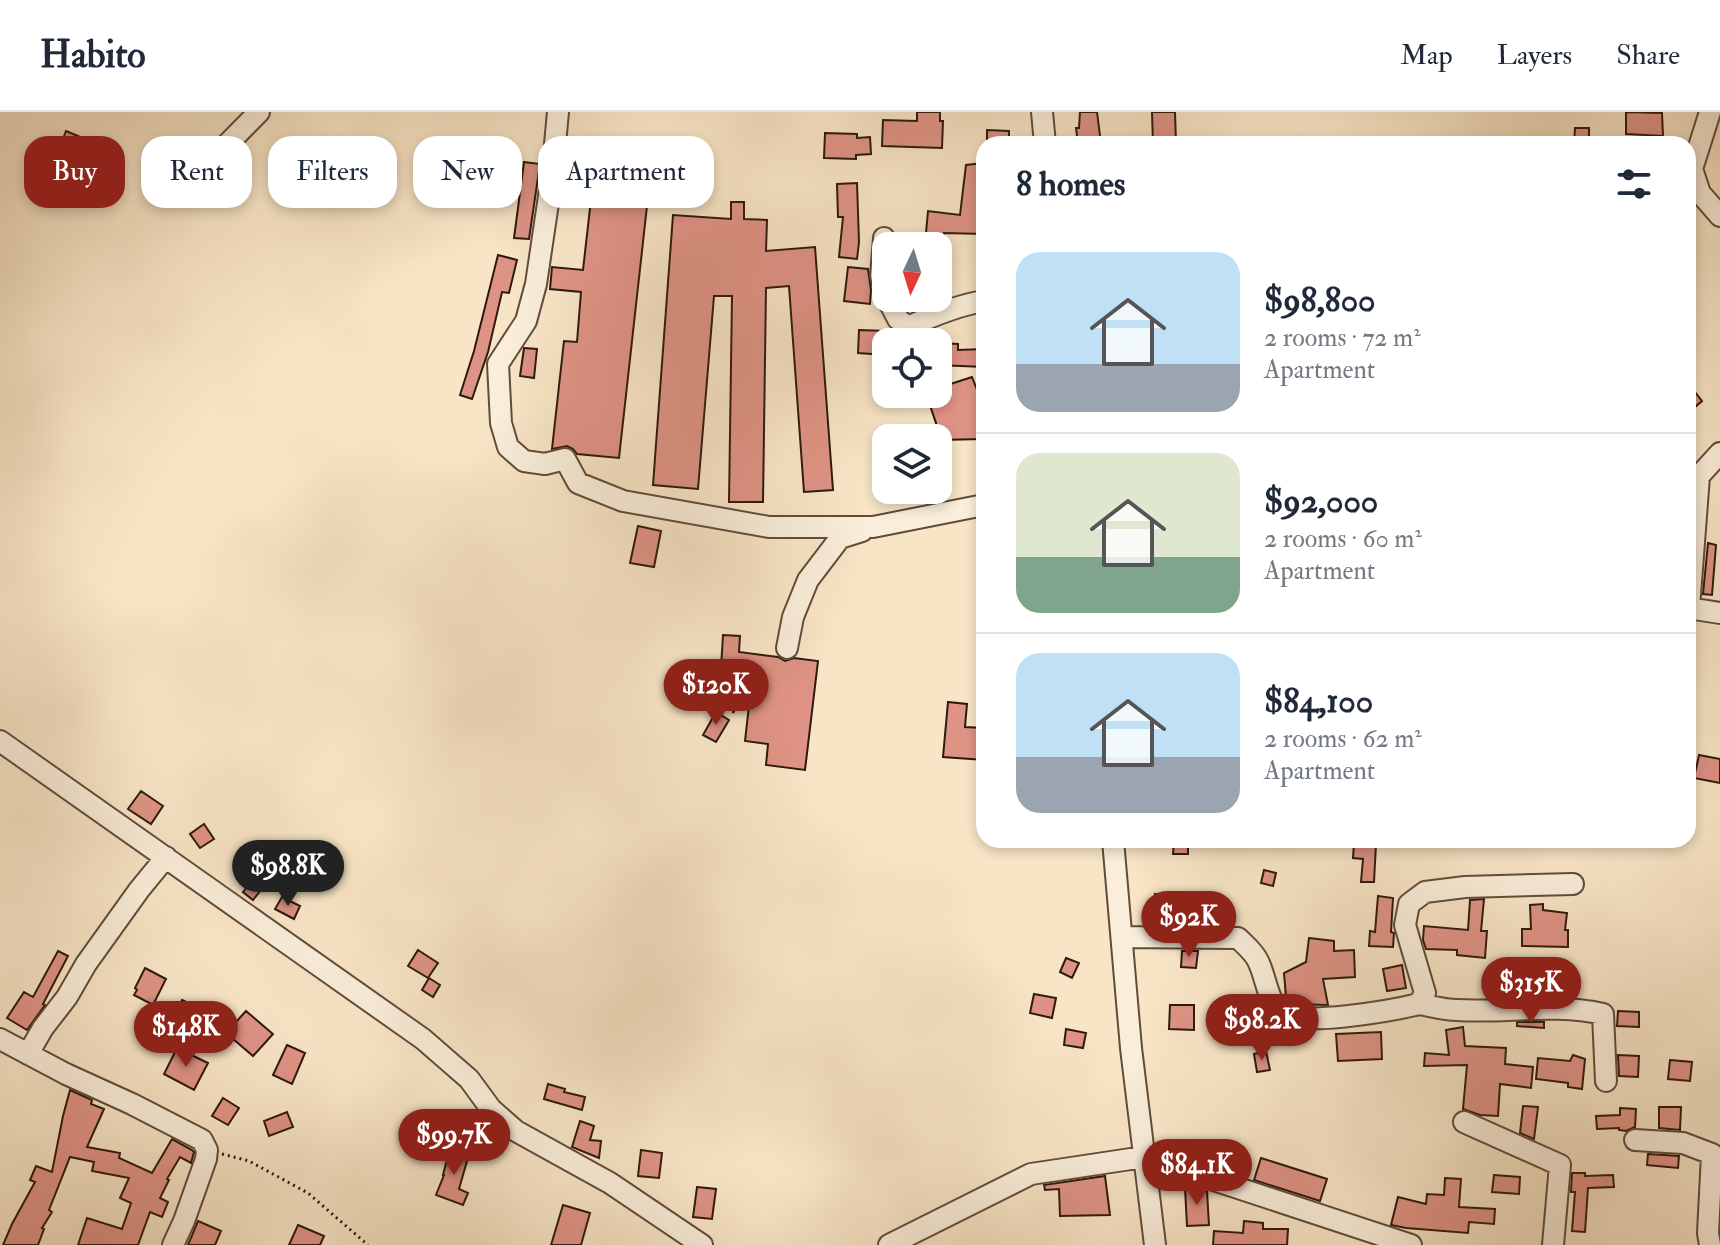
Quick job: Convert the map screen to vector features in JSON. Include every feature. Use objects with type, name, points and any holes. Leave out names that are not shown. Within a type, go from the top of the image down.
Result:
[{"type":"street","points":[[235,136],[259,112]]},
{"type":"street","points":[[558,112],[536,284],[526,321],[498,364],[501,423],[508,447],[524,461],[545,464],[565,459],[578,483],[623,501],[769,527],[873,527]]},
{"type":"street","points":[[1042,112],[1044,136]]},
{"type":"street","points":[[1696,159],[1713,115]]},
{"type":"street","points":[[1696,181],[1700,193],[1720,216]]},
{"type":"street","points":[[920,328],[960,307],[976,303]]},
{"type":"street","points":[[1696,512],[1699,476],[1720,453]]},
{"type":"street","points":[[787,648],[793,617],[808,580],[840,538],[873,527],[976,507]]},
{"type":"street","points":[[1696,609],[1720,613]]},
{"type":"street","points":[[0,741],[423,1039],[469,1079],[491,1109],[516,1131],[610,1183],[702,1245]]},
{"type":"street","points":[[1114,848],[1131,1048],[1155,1245]]},
{"type":"street","points":[[28,1054],[86,964],[166,857]]},
{"type":"street","points":[[1419,1004],[1425,993],[1405,925],[1409,904],[1425,892],[1465,887],[1573,884]]},
{"type":"street","points":[[1122,937],[1238,938],[1258,961],[1281,1013],[1292,1018],[1385,1012],[1419,1004],[1455,1010],[1581,1009],[1603,1014],[1606,1081]]},
{"type":"street","points":[[0,1039],[202,1140],[207,1150],[206,1159],[173,1245]]},
{"type":"street","points":[[1464,1122],[1560,1165],[1553,1245]]},
{"type":"street","points":[[1635,1140],[1683,1143],[1712,1154],[1710,1245]]},
{"type":"street","points":[[889,1245],[1031,1174],[1144,1157],[1411,1245]]},
{"type":"path","points":[[207,1150],[249,1161],[308,1193],[368,1245]]},
{"type":"building","points":[[917,112],[940,112],[940,121],[943,121],[942,148],[882,146],[883,120],[917,121]]},
{"type":"building","points":[[1080,112],[1097,112],[1100,136],[1077,136],[1076,128],[1079,128]]},
{"type":"building","points":[[1152,112],[1175,112],[1176,136],[1153,136]]},
{"type":"building","points":[[1626,112],[1662,113],[1663,136],[1626,134]]},
{"type":"building","points":[[1575,128],[1589,128],[1589,136],[1574,136]]},
{"type":"building","points":[[987,130],[1009,131],[1009,136],[987,136]]},
{"type":"building","points":[[825,133],[870,137],[871,154],[856,155],[856,159],[824,158]]},
{"type":"building","points":[[524,162],[538,164],[529,239],[514,238],[518,208],[522,208]]},
{"type":"building","points":[[976,164],[976,234],[926,232],[928,211],[960,215],[966,165]]},
{"type":"building","points":[[857,183],[857,259],[839,257],[843,217],[838,217],[837,184]]},
{"type":"building","points":[[731,202],[744,202],[744,219],[767,220],[766,251],[815,247],[833,490],[804,492],[789,286],[766,288],[763,502],[729,502],[732,296],[714,296],[698,489],[653,485],[673,215],[731,219]]},
{"type":"building","points":[[590,208],[647,208],[619,458],[577,454],[567,446],[552,449],[564,341],[577,342],[581,292],[550,289],[552,267],[583,270]]},
{"type":"building","points":[[498,255],[517,260],[509,293],[502,292],[488,352],[472,399],[460,395]]},
{"type":"building","points":[[848,267],[868,269],[870,304],[844,301]]},
{"type":"building","points":[[859,330],[872,330],[872,354],[858,353]]},
{"type":"building","points":[[952,344],[958,344],[958,350],[976,349],[976,367],[952,366]]},
{"type":"building","points":[[524,348],[537,349],[534,378],[520,376]]},
{"type":"building","points":[[972,377],[976,387],[976,439],[952,440],[952,424],[936,423],[931,408],[952,408],[952,383]]},
{"type":"building","points":[[638,526],[661,531],[654,567],[630,563]]},
{"type":"building","points":[[1708,543],[1716,545],[1712,595],[1703,594]]},
{"type":"building","points":[[723,635],[740,636],[739,652],[778,657],[785,661],[794,658],[818,661],[805,770],[766,765],[768,744],[745,741],[752,679],[733,713],[735,669],[721,668]]},
{"type":"building","points":[[948,702],[967,704],[965,727],[976,728],[976,759],[943,757]]},
{"type":"building","points":[[716,712],[729,720],[716,742],[703,735]]},
{"type":"building","points":[[1699,755],[1720,759],[1720,783],[1696,778]]},
{"type":"building","points":[[141,791],[163,806],[151,824],[128,809]]},
{"type":"building","points":[[204,824],[214,839],[200,848],[190,834]]},
{"type":"building","points":[[1173,848],[1188,848],[1188,854],[1173,854]]},
{"type":"building","points":[[1354,848],[1376,848],[1374,882],[1361,882],[1363,859],[1353,858]]},
{"type":"building","points":[[1264,870],[1276,873],[1273,886],[1261,883]]},
{"type":"building","points":[[251,882],[261,890],[253,900],[243,892]]},
{"type":"building","points":[[1155,894],[1169,896],[1168,912],[1154,910]]},
{"type":"building","points":[[1378,896],[1393,898],[1393,947],[1369,946],[1370,931],[1375,932]]},
{"type":"building","points":[[282,897],[300,906],[294,919],[275,909]]},
{"type":"building","points":[[1484,899],[1481,931],[1487,931],[1485,958],[1457,955],[1457,950],[1426,949],[1424,926],[1468,930],[1470,900]]},
{"type":"building","points":[[1543,904],[1543,910],[1567,913],[1565,930],[1568,930],[1568,947],[1522,946],[1522,929],[1531,929],[1530,905]]},
{"type":"building","points":[[1169,915],[1193,916],[1193,925],[1169,924]]},
{"type":"building","points":[[1309,938],[1334,941],[1334,951],[1354,950],[1355,977],[1323,979],[1328,1005],[1294,1004],[1292,996],[1286,997],[1284,973],[1306,962]]},
{"type":"building","points":[[418,950],[438,963],[428,978],[408,966]]},
{"type":"building","points":[[58,951],[68,956],[45,1005],[27,1030],[7,1018],[24,992],[33,997]]},
{"type":"building","points":[[1182,951],[1198,951],[1196,968],[1181,967]]},
{"type":"building","points":[[1066,958],[1079,963],[1072,978],[1060,972]]},
{"type":"building","points":[[1402,965],[1406,988],[1387,991],[1383,969]]},
{"type":"building","points":[[145,968],[166,979],[153,1005],[134,995]]},
{"type":"building","points":[[429,978],[440,985],[433,997],[422,990]]},
{"type":"building","points":[[1034,994],[1056,998],[1052,1018],[1030,1013]]},
{"type":"building","points":[[182,1000],[195,1006],[184,1031],[171,1025]]},
{"type":"building","points":[[1170,1005],[1194,1005],[1194,1030],[1169,1029]]},
{"type":"building","points":[[246,1011],[273,1034],[253,1056],[226,1033]]},
{"type":"building","points":[[1618,1011],[1639,1012],[1639,1027],[1617,1026]]},
{"type":"building","points":[[1517,1022],[1544,1022],[1544,1028],[1517,1026]]},
{"type":"building","points":[[1463,1027],[1465,1046],[1506,1048],[1505,1064],[1533,1067],[1531,1088],[1500,1084],[1498,1116],[1480,1115],[1463,1109],[1467,1065],[1424,1066],[1425,1053],[1449,1055],[1446,1030]]},
{"type":"building","points":[[1066,1029],[1086,1033],[1083,1048],[1064,1045]]},
{"type":"building","points":[[1381,1032],[1382,1059],[1338,1061],[1336,1034]]},
{"type":"building","points":[[287,1045],[305,1053],[292,1084],[273,1075]]},
{"type":"building","points":[[177,1048],[208,1063],[194,1090],[164,1074]]},
{"type":"building","points":[[1266,1051],[1270,1070],[1257,1072],[1254,1054]]},
{"type":"building","points":[[1573,1055],[1585,1059],[1582,1089],[1568,1087],[1568,1083],[1536,1079],[1538,1058],[1570,1061]]},
{"type":"building","points":[[1618,1055],[1639,1056],[1638,1077],[1619,1076]]},
{"type":"building","points":[[1670,1060],[1692,1062],[1690,1081],[1668,1079]]},
{"type":"building","points":[[548,1084],[585,1097],[582,1110],[544,1099]]},
{"type":"building","points":[[70,1090],[104,1109],[87,1147],[120,1153],[119,1158],[152,1173],[172,1139],[194,1152],[191,1163],[180,1157],[160,1198],[168,1202],[162,1217],[150,1212],[138,1245],[78,1245],[87,1218],[122,1229],[131,1203],[120,1198],[129,1178],[92,1171],[94,1162],[70,1157],[38,1245],[3,1245],[35,1182],[30,1180],[36,1166],[52,1172]]},
{"type":"building","points":[[223,1098],[239,1108],[228,1125],[212,1116]]},
{"type":"building","points":[[1523,1106],[1538,1107],[1534,1139],[1520,1133]]},
{"type":"building","points":[[1659,1107],[1681,1107],[1680,1130],[1659,1128]]},
{"type":"building","points":[[1620,1108],[1636,1109],[1635,1127],[1626,1131],[1619,1128],[1597,1129],[1596,1116],[1620,1115]]},
{"type":"building","points":[[287,1112],[293,1127],[269,1136],[264,1121]]},
{"type":"building","points":[[580,1121],[594,1126],[590,1140],[601,1141],[599,1158],[572,1147]]},
{"type":"building","points":[[450,1148],[469,1154],[459,1189],[468,1193],[463,1205],[436,1195]]},
{"type":"building","points":[[641,1150],[662,1153],[659,1178],[638,1176]]},
{"type":"building","points":[[1648,1154],[1679,1156],[1678,1168],[1647,1165]]},
{"type":"building","points":[[1261,1158],[1327,1179],[1320,1201],[1254,1180]]},
{"type":"building","points":[[1572,1173],[1613,1175],[1614,1187],[1588,1188],[1585,1232],[1572,1231],[1575,1192],[1571,1192]]},
{"type":"building","points":[[1494,1175],[1520,1177],[1519,1194],[1492,1192]]},
{"type":"building","points":[[1105,1176],[1110,1215],[1060,1216],[1059,1189],[1045,1190],[1044,1185]]},
{"type":"building","points":[[1445,1178],[1461,1179],[1459,1207],[1495,1209],[1494,1224],[1469,1222],[1468,1233],[1391,1225],[1398,1197],[1426,1204],[1427,1194],[1444,1195]]},
{"type":"building","points":[[697,1187],[716,1189],[712,1219],[693,1217]]},
{"type":"building","points":[[1185,1188],[1207,1191],[1209,1225],[1187,1226]]},
{"type":"building","points":[[563,1205],[590,1213],[581,1245],[551,1245]]},
{"type":"building","points":[[198,1221],[221,1231],[215,1245],[188,1245]]},
{"type":"building","points":[[1244,1221],[1263,1223],[1263,1229],[1288,1229],[1287,1245],[1213,1245],[1214,1231],[1243,1233]]},
{"type":"building","points":[[298,1225],[324,1236],[320,1245],[289,1245]]}]
